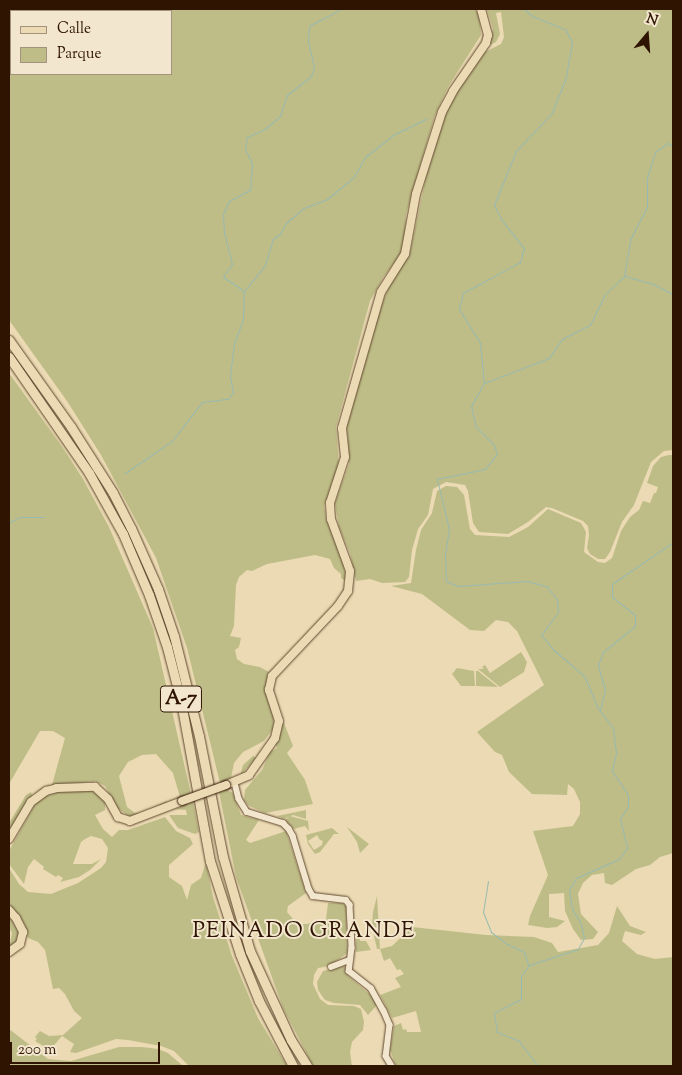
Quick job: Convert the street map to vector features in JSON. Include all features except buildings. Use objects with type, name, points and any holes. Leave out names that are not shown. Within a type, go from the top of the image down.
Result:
[{"type":"highway","name":"A-7","points":[[9,340],[71,427],[113,493],[158,589],[174,636],[199,736],[223,856],[250,951],[291,1040],[307,1066]]},
{"type":"highway","name":"A-7","points":[[9,357],[90,473],[123,534],[149,595],[167,647],[181,702],[210,860],[240,954],[259,1001],[293,1066]]},
{"type":"main road","points":[[9,839],[31,802],[46,791],[57,788],[95,787],[102,792],[118,817],[130,822],[249,776],[275,738],[278,730],[277,713],[269,690],[272,676],[338,606],[348,590],[350,570],[331,519],[330,503],[345,456],[342,428],[381,292],[405,254],[416,194],[442,112],[453,90],[486,43],[488,35],[481,9]]},
{"type":"main road","points":[[9,910],[16,918],[23,932],[20,944],[9,952]]},
{"type":"street","points":[[235,783],[239,799],[246,812],[283,823],[289,829],[293,836],[308,889],[313,896],[346,900],[350,905],[352,948],[349,971],[371,988],[384,1011],[390,1025],[386,1056],[392,1066]]},
{"type":"street","points":[[331,967],[349,960]]},
{"type":"green space","points":[[9,9],[475,9],[479,16],[481,35],[448,87],[435,115],[406,214],[405,238],[400,255],[384,276],[370,301],[336,427],[339,465],[324,506],[326,519],[343,557],[346,581],[341,578],[341,574],[334,568],[330,559],[315,555],[267,564],[252,571],[247,570],[239,577],[236,585],[234,626],[230,636],[241,638],[239,647],[235,650],[237,659],[244,664],[260,667],[269,672],[266,691],[274,714],[273,729],[264,741],[243,752],[234,763],[231,778],[220,783],[187,648],[156,558],[101,455],[67,401],[9,320]]},
{"type":"green space","points":[[487,9],[673,9],[673,450],[664,451],[651,462],[634,505],[622,522],[610,552],[605,559],[598,559],[590,554],[587,548],[588,526],[583,521],[552,508],[546,507],[528,522],[508,534],[479,532],[473,523],[468,491],[465,485],[446,482],[433,489],[428,515],[418,529],[412,550],[409,577],[405,582],[382,583],[370,579],[356,581],[350,553],[339,527],[335,503],[349,464],[347,425],[380,309],[389,286],[410,253],[426,177],[446,113],[457,90],[483,53],[501,44],[504,37],[501,12],[496,13],[500,34],[496,42],[490,45],[493,29]]},
{"type":"green space","points":[[9,373],[83,479],[109,527],[153,628],[191,794],[180,797],[173,773],[156,754],[142,755],[128,762],[119,776],[127,807],[135,813],[141,813],[167,801],[167,804],[130,817],[116,807],[105,786],[95,781],[35,790],[52,785],[65,738],[53,731],[40,731],[9,784]]},
{"type":"green space","points":[[673,455],[673,853],[660,857],[650,865],[636,869],[612,885],[605,883],[604,873],[592,875],[583,883],[578,894],[581,914],[598,932],[593,939],[581,940],[573,929],[565,911],[564,893],[549,894],[549,917],[565,921],[557,927],[547,928],[528,925],[548,875],[533,831],[573,826],[580,814],[580,802],[574,789],[568,784],[567,795],[532,794],[509,772],[502,755],[495,752],[477,732],[544,685],[517,631],[508,622],[496,620],[484,631],[470,630],[422,594],[391,586],[411,583],[421,530],[432,513],[437,491],[446,486],[457,487],[464,495],[470,529],[475,535],[509,537],[528,527],[548,509],[581,523],[586,532],[584,552],[598,562],[605,563],[612,558],[621,531],[630,517],[639,510],[643,501],[650,503],[654,493],[656,493],[658,487],[647,483],[653,466],[661,457]]},
{"type":"green space","points":[[521,652],[527,662],[524,672],[500,687],[478,669],[484,669],[482,667],[485,665],[490,673]]},
{"type":"green space","points":[[457,668],[474,671],[475,686],[461,686],[452,674]]},
{"type":"green space","points":[[476,671],[478,671],[498,687],[476,686]]},
{"type":"green space","points":[[282,718],[293,746],[287,753],[305,780],[313,804],[265,813],[249,806],[244,800],[245,790],[262,770],[270,752],[277,748],[275,744],[282,728]]},
{"type":"green space","points":[[253,756],[256,758],[240,776],[243,765]]},
{"type":"green space","points":[[90,790],[105,799],[105,810],[95,815],[103,829],[112,837],[119,830],[128,830],[165,817],[176,831],[190,838],[193,844],[169,865],[169,877],[182,886],[187,900],[191,885],[201,878],[206,862],[213,897],[232,956],[258,1018],[287,1066],[189,1066],[174,1051],[161,1046],[128,1040],[116,1039],[76,1053],[70,1052],[74,1044],[62,1036],[50,1050],[35,1041],[37,1039],[35,1037],[40,1031],[49,1036],[63,1035],[82,1018],[74,1011],[65,994],[59,988],[53,989],[45,950],[38,942],[28,938],[25,926],[9,905],[9,868],[19,884],[28,892],[51,894],[78,883],[101,868],[106,862],[108,848],[102,839],[91,836],[85,839],[81,842],[73,864],[92,864],[101,859],[90,870],[79,877],[60,882],[63,878],[58,875],[56,877],[43,869],[44,867],[34,859],[28,867],[24,884],[9,864],[9,851],[34,806],[41,798],[57,792]]},
{"type":"green space","points":[[227,790],[233,793],[241,815],[259,820],[246,840],[250,843],[286,831],[306,893],[288,906],[287,912],[293,919],[299,924],[307,924],[326,919],[328,903],[341,903],[346,906],[347,953],[330,966],[318,968],[314,975],[313,984],[320,999],[328,1005],[354,1006],[361,1009],[364,1022],[363,1030],[352,1042],[350,1052],[352,1066],[313,1066],[283,1008],[236,877],[219,792]]},
{"type":"green space","points":[[31,792],[32,795],[9,834],[9,823],[26,795]]},
{"type":"green space","points":[[193,802],[199,832],[195,834],[178,828],[169,815],[187,815],[186,810],[175,809]]},
{"type":"green space","points":[[306,810],[306,819],[293,815],[284,819],[277,816]]},
{"type":"green space","points":[[290,816],[308,821],[309,831],[305,826],[294,829],[285,820]]},
{"type":"green space","points":[[347,827],[369,844],[360,853],[357,842]]},
{"type":"green space","points":[[332,828],[339,834],[334,834],[320,852],[315,854],[308,844],[306,835]],"holes":[[[317,835],[323,841],[322,845],[314,850],[308,841]]]},
{"type":"green space","points":[[377,896],[380,949],[377,949],[372,927]]},
{"type":"green space","points":[[617,906],[630,926],[646,932],[641,935],[625,931],[622,941],[637,954],[655,959],[673,957],[673,1066],[396,1066],[390,1050],[394,1026],[401,1023],[403,1030],[406,1029],[407,1032],[421,1032],[416,1011],[392,1018],[380,995],[401,987],[395,978],[404,974],[400,969],[397,970],[390,958],[384,961],[380,949],[392,946],[412,927],[486,935],[534,937],[552,943],[558,952],[598,945],[609,933]]},
{"type":"green space","points":[[9,915],[19,934],[18,941],[9,949],[12,933],[9,927]]},
{"type":"green space","points":[[356,932],[359,932],[360,941],[366,941],[371,950],[356,952]]},
{"type":"green space","points":[[344,966],[348,976],[373,997],[377,1005],[368,1015],[360,1005],[334,1003],[325,1000],[318,990],[317,982],[323,971]]},
{"type":"green space","points":[[9,1029],[48,1059],[71,1061],[119,1047],[142,1047],[158,1049],[168,1053],[183,1066],[9,1066]]},
{"type":"waterway","points":[[125,473],[172,441],[202,402],[228,399],[233,392],[230,376],[234,344],[243,319],[244,291],[223,277],[232,264],[224,233],[223,214],[229,201],[250,190],[252,164],[245,148],[247,137],[265,129],[280,116],[287,95],[311,76],[314,67],[308,41],[309,26],[341,9]]},
{"type":"waterway","points":[[524,9],[532,16],[565,29],[572,42],[565,80],[551,114],[516,151],[494,205],[501,219],[524,248],[520,262],[463,293],[459,309],[480,343],[484,383],[471,406],[476,427],[494,445],[497,454],[485,469],[437,479],[449,529],[445,553],[446,581],[458,586],[527,581],[546,586],[557,599],[558,612],[541,635],[554,650],[585,677],[597,707],[613,728],[616,753],[612,771],[628,795],[628,806],[620,819],[627,848],[619,859],[576,878],[569,890],[572,909],[581,924],[584,938],[578,949],[529,965],[521,976],[521,999],[494,1013],[497,1032],[519,1041],[538,1066]]},
{"type":"waterway","points":[[245,290],[265,265],[273,239],[280,234],[286,223],[304,208],[327,199],[354,177],[365,157],[393,135],[426,119]]},
{"type":"waterway","points":[[484,383],[549,358],[562,339],[590,325],[605,294],[624,276],[631,238],[647,207],[647,178],[655,152],[668,143],[673,146]]},
{"type":"waterway","points":[[625,276],[653,284],[673,294]]},
{"type":"waterway","points":[[9,523],[19,517],[44,517]]},
{"type":"waterway","points":[[600,710],[605,690],[598,665],[603,652],[635,626],[635,615],[612,597],[612,584],[673,542]]},
{"type":"waterway","points":[[488,881],[483,912],[491,932],[507,944],[524,952],[528,964]]},
{"type":"district","name":"PEINADO GRANDE","points":[[304,933]]}]
